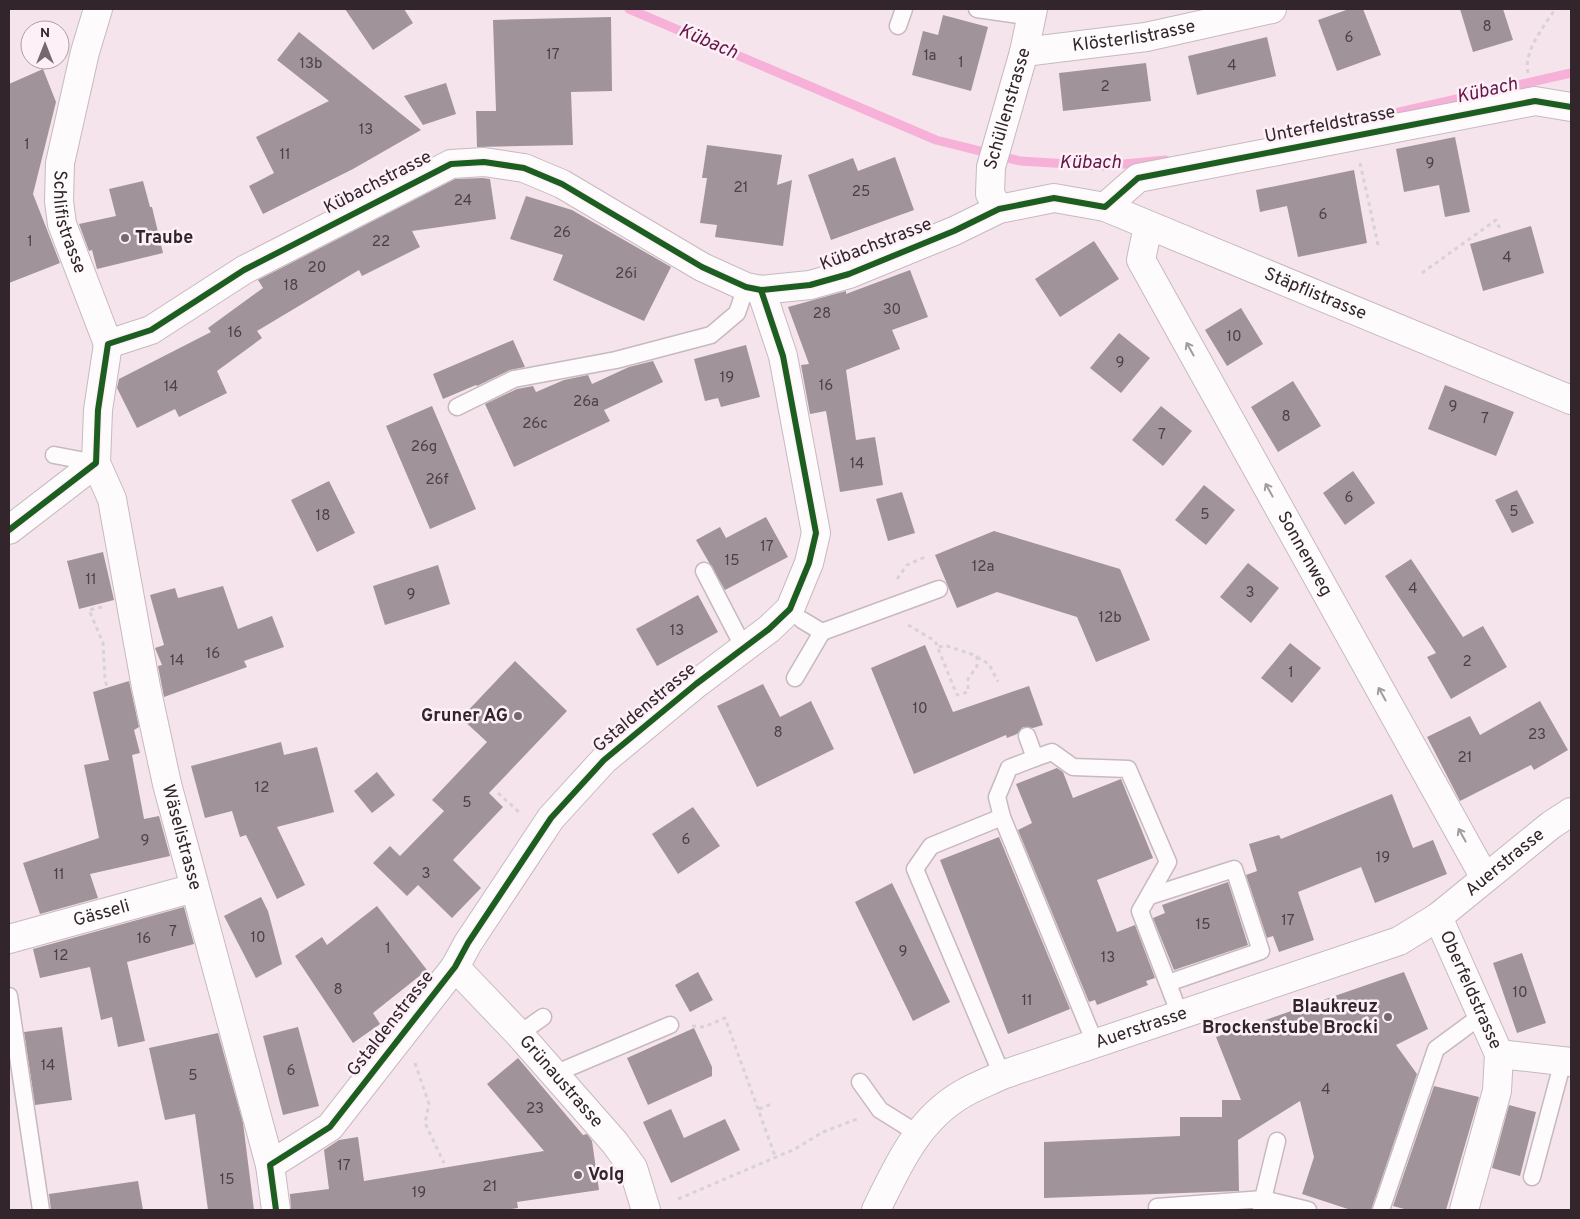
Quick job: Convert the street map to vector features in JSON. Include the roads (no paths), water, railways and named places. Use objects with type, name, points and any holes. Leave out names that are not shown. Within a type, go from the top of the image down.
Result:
[{"type":"street","name":"Schlifistrasse","points":[[98,9],[85,52],[60,163],[59,201],[62,224],[108,344]]},
{"type":"street","name":"Klösterlistrasse","points":[[1024,52],[1146,37],[1212,15],[1272,9]]},
{"type":"street","name":"Schüllenstrasse","points":[[999,209],[990,194],[993,156],[1024,52],[1032,13]]},
{"type":"street","name":"Unterfeldstrasse","points":[[1105,207],[1138,178],[1535,101],[1571,107]]},
{"type":"street","name":"Kübachstrasse","points":[[108,344],[151,330],[244,270],[451,164],[484,162],[524,168],[562,184],[664,246],[718,276],[754,289],[810,285],[849,274],[954,231],[999,209],[1054,198]]},
{"type":"street","name":"Stäpflistrasse","points":[[1054,198],[1105,207],[1571,400]]},
{"type":"street","name":"Sonnenweg","points":[[1148,226],[1141,260],[1486,878]]},
{"type":"street","name":"Gstaldenstrasse","points":[[270,1165],[330,1127],[455,967],[468,943],[551,818],[618,748],[696,684],[770,629],[790,609],[811,556],[816,533],[783,356],[754,289]]},
{"type":"street","points":[[9,530],[96,463],[98,410],[108,344]]},
{"type":"street","name":"Wäselistrasse","points":[[96,463],[112,499],[146,687],[167,784],[270,1165],[276,1210]]},
{"type":"street","name":"Auerstrasse","points":[[876,1210],[904,1154],[917,1133],[934,1116],[964,1093],[1002,1075],[1399,941],[1438,917],[1551,825],[1571,812]]},
{"type":"street","name":"Gässeli","points":[[9,939],[194,888]]},
{"type":"street","name":"Oberfeldstrasse","points":[[1438,917],[1498,1054],[1497,1091],[1464,1210]]},
{"type":"street","name":"Grünaustrasse","points":[[455,967],[519,1034],[614,1143],[633,1168],[646,1210]]},
{"type":"street","points":[[1498,1054],[1567,1062]]},
{"type":"lane","points":[[898,26],[904,9]]},
{"type":"lane","points":[[977,9],[1032,13]]},
{"type":"lane","points":[[457,406],[514,379],[616,360],[711,335],[737,313],[754,289]]},
{"type":"lane","points":[[54,455],[96,463]]},
{"type":"lane","points":[[704,571],[744,648]]},
{"type":"lane","points":[[795,678],[822,632],[939,589]]},
{"type":"lane","points":[[802,620],[822,632]]},
{"type":"lane","points":[[1027,736],[1035,758]]},
{"type":"lane","points":[[1095,1043],[1002,817],[997,797],[1009,768],[1052,752],[1073,767],[1128,769],[1168,862],[1140,911],[1180,1015]]},
{"type":"lane","points":[[1002,817],[931,846],[915,869],[1002,1075]]},
{"type":"lane","points":[[1150,896],[1234,869],[1261,951],[1168,983]]},
{"type":"lane","points":[[9,996],[41,1210]]},
{"type":"lane","points":[[1381,1210],[1436,1049],[1482,1015]]},
{"type":"lane","points":[[519,1034],[543,1017]]},
{"type":"lane","points":[[554,1074],[670,1025]]},
{"type":"lane","points":[[1532,1177],[1567,1062]]},
{"type":"lane","points":[[860,1082],[880,1110],[917,1133]]},
{"type":"lane","points":[[1262,1204],[1277,1141]]},
{"type":"lane","points":[[1156,1207],[1262,1204],[1308,1210]]},
{"type":"waterway","name":"Kübach","points":[[629,9],[936,140],[1020,161],[1103,166],[1166,160]]},
{"type":"waterway","name":"Kübach","points":[[1338,126],[1571,73]]},
{"type":"place","name":"Traube","points":[[125,238]]},
{"type":"place","name":"Gruner AG","points":[[518,716]]},
{"type":"place","name":"Blaukreuz Brockenstube Brocki","points":[[1388,1017]]},
{"type":"place","name":"Volg","points":[[578,1175]]}]
